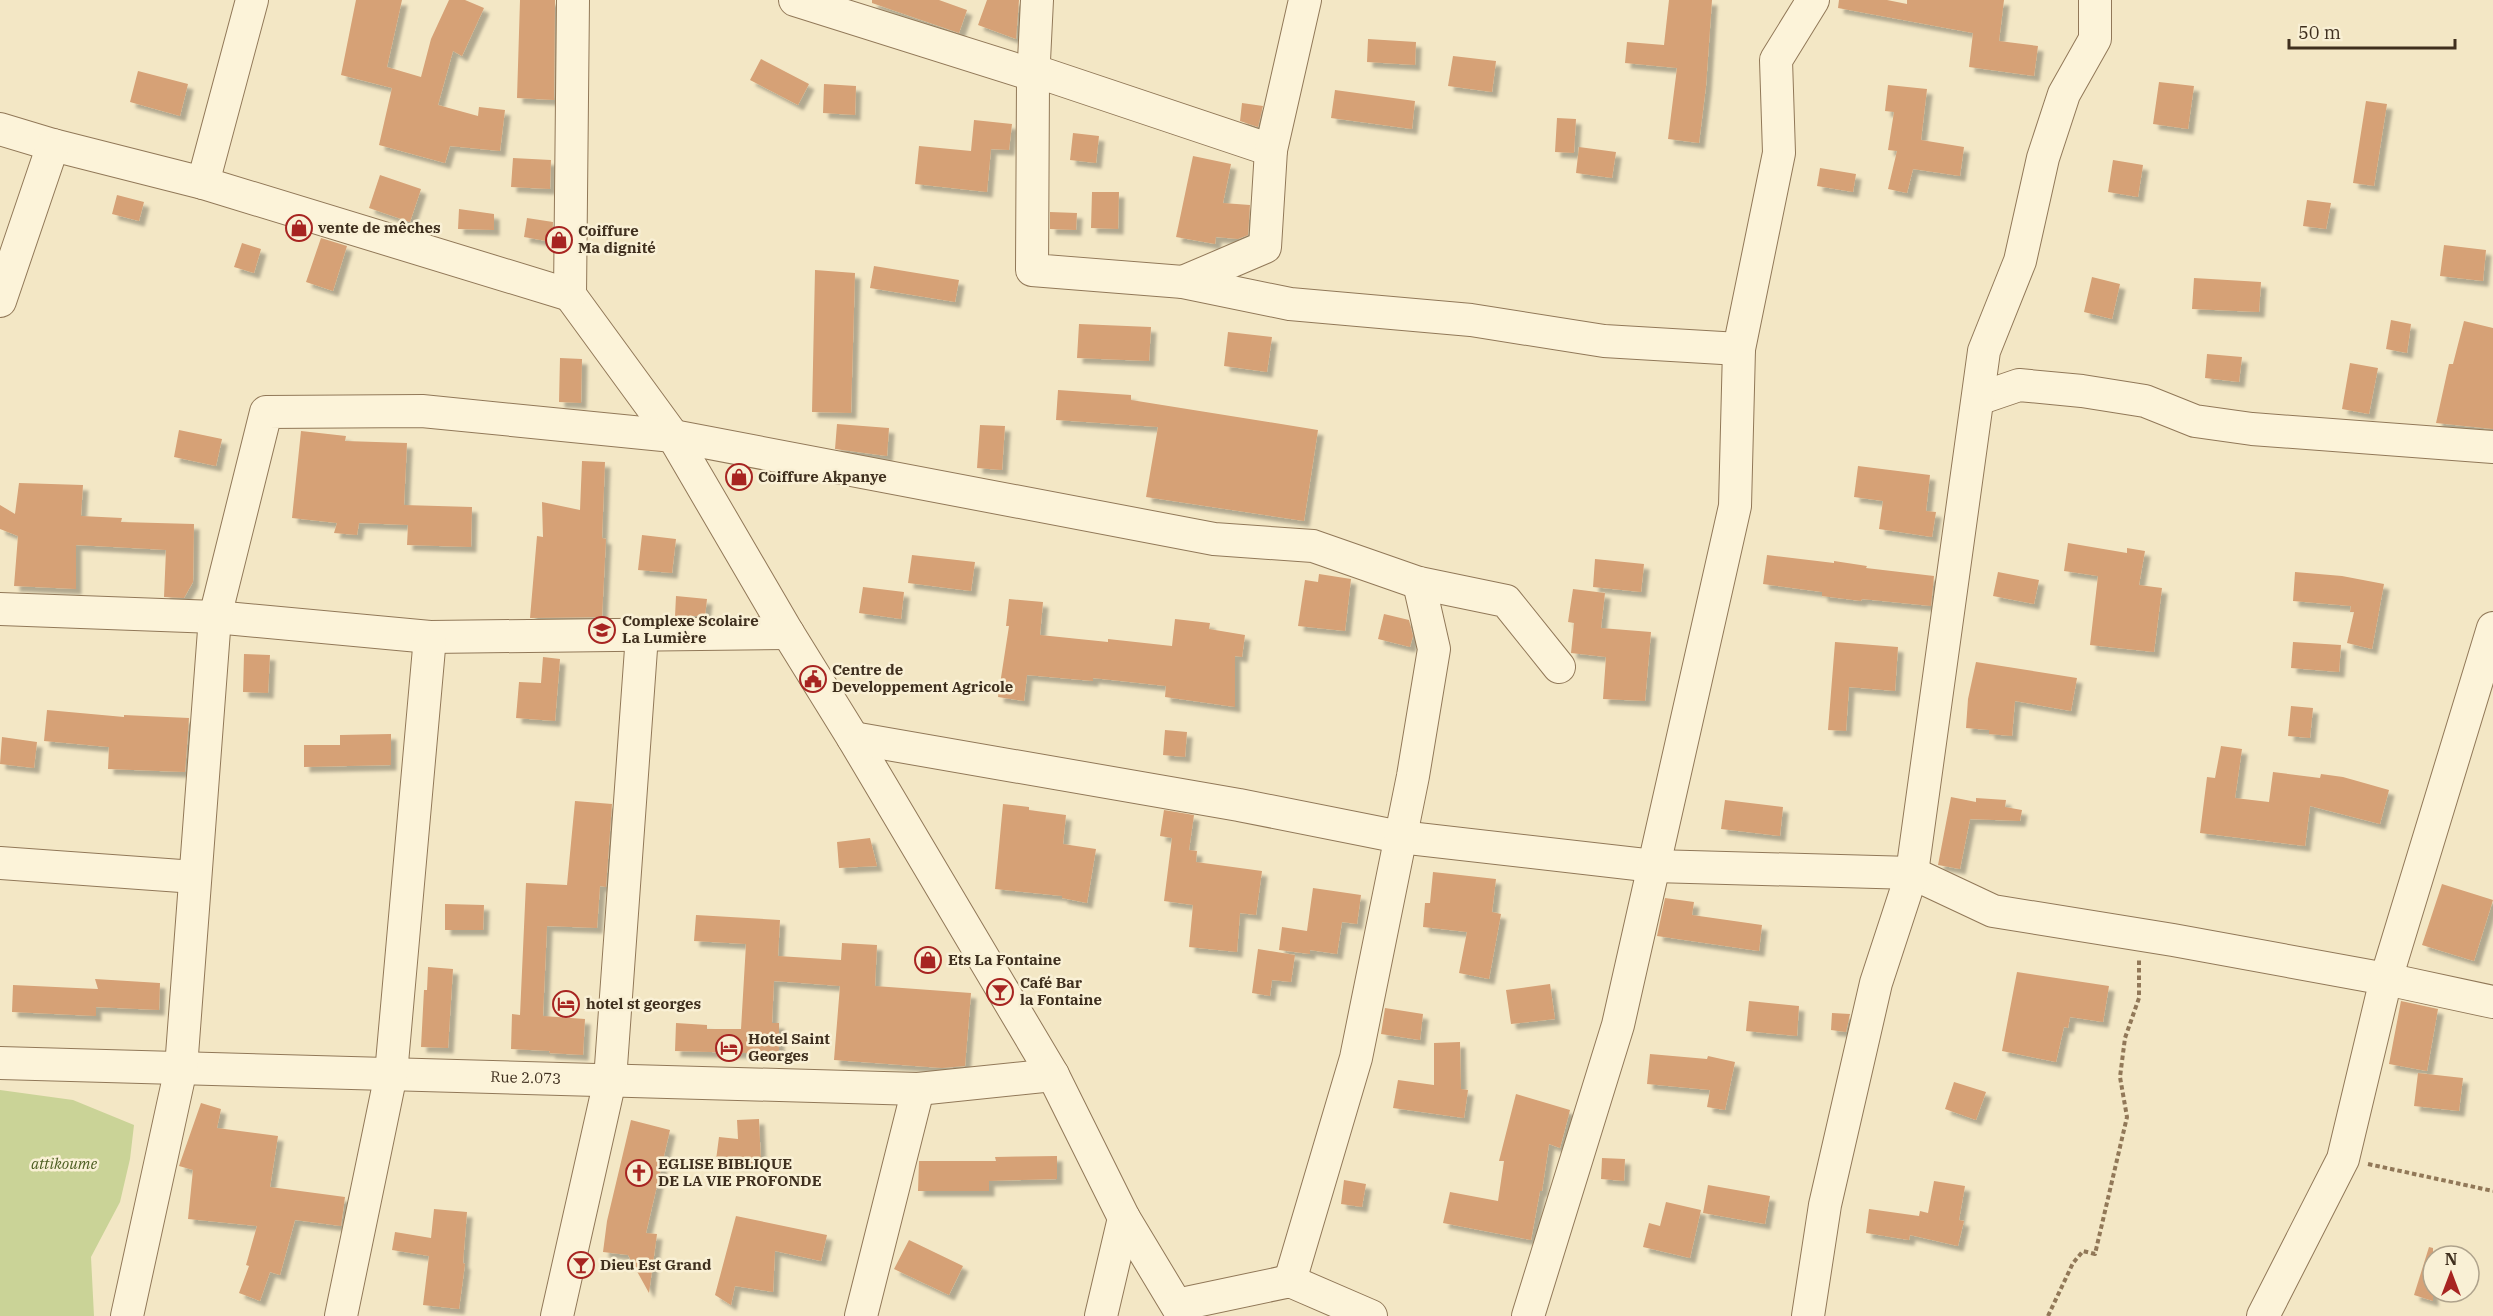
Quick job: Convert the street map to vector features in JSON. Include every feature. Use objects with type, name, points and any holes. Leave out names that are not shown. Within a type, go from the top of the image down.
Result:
[{"type":"street","points":[[203,183],[252,0]]},
{"type":"street","points":[[573,0],[570,295],[673,436],[788,633],[1053,1075],[1124,1218],[1180,1310],[1290,1281],[1371,1316]]},
{"type":"street","points":[[795,0],[1023,72],[1035,71],[1270,150]]},
{"type":"street","points":[[1037,0],[1032,270],[1183,282],[1290,303],[1471,320],[1604,341],[1739,349]]},
{"type":"street","points":[[1183,282],[1265,247],[1270,150],[1305,0]]},
{"type":"street","points":[[1528,1316],[1618,1025],[1735,506],[1739,349],[1779,153],[1776,60],[1813,0]]},
{"type":"street","points":[[1808,1316],[1825,1205],[1876,983],[1912,873],[1984,351],[2020,261],[2046,147],[2064,94],[2095,39],[2096,0]]},
{"type":"street","points":[[0,129],[53,145],[203,183],[570,295]]},
{"type":"street","points":[[0,301],[53,145]]},
{"type":"street","points":[[1978,399],[2019,386],[2082,391],[2145,401],[2195,421],[2252,429],[2493,447]]},
{"type":"street","points":[[127,1316],[181,1068],[214,617],[266,412],[422,411],[673,436],[1214,539],[1313,546],[1419,583],[1506,601],[1559,667]]},
{"type":"street","points":[[1290,1281],[1356,1058],[1400,837],[1434,649],[1419,583]]},
{"type":"street","points":[[0,609],[214,617],[430,637],[788,633]]},
{"type":"street","points":[[2263,1316],[2343,1159],[2386,979],[2493,628]]},
{"type":"street","points":[[557,1316],[610,1080],[642,635]]},
{"type":"street","points":[[341,1316],[391,1074],[430,637]]},
{"type":"street","points":[[853,738],[1239,805],[1400,837],[1654,866],[1912,873],[1994,911],[2173,940],[2386,979],[2493,1002]]},
{"type":"street","points":[[0,863],[195,877]]},
{"type":"street","name":"Rue 2.073","points":[[0,1063],[918,1089],[1053,1075]]},
{"type":"street","points":[[861,1316],[918,1089]]},
{"type":"street","points":[[1101,1316],[1124,1218]]},
{"type":"path","points":[[2048,1316],[2073,1263],[2083,1251],[2095,1254],[2127,1117],[2120,1077],[2125,1038],[2139,998],[2139,947],[2130,934]]},
{"type":"path","points":[[2343,1159],[2493,1191]]},
{"type":"green space","name":"attikoume","points":[[0,1090],[73,1100],[134,1125],[130,1159],[120,1202],[91,1257],[94,1316],[0,1316]]},
{"type":"building","points":[[356,0],[402,0],[387,67],[421,77],[431,39],[449,0],[465,0],[484,8],[462,56],[453,51],[438,105],[478,116],[479,107],[505,110],[500,151],[450,146],[445,163],[379,145],[392,88],[341,75]]},
{"type":"building","points":[[520,0],[555,0],[554,100],[517,98]]},
{"type":"building","points":[[872,0],[939,0],[967,10],[959,33],[872,3]]},
{"type":"building","points":[[987,0],[1019,0],[1016,39],[978,25]]},
{"type":"building","points":[[1669,0],[1712,0],[1706,86],[1699,143],[1668,139],[1677,68],[1625,63],[1627,42],[1664,45]]},
{"type":"building","points":[[1839,0],[1887,0],[1907,4],[1907,0],[2004,0],[1999,41],[2038,46],[2034,76],[1969,67],[1973,33],[1838,8]]},
{"type":"building","points":[[1368,39],[1416,42],[1415,65],[1367,62]]},
{"type":"building","points":[[1453,56],[1496,61],[1492,92],[1448,86]]},
{"type":"building","points":[[761,59],[809,84],[798,105],[750,80]]},
{"type":"building","points":[[138,71],[188,84],[180,116],[130,102]]},
{"type":"building","points":[[2159,82],[2194,86],[2188,129],[2153,124]]},
{"type":"building","points":[[824,84],[856,86],[855,115],[823,113]]},
{"type":"building","points":[[1888,85],[1927,89],[1921,140],[1964,147],[1960,176],[1913,169],[1907,193],[1888,189],[1897,151],[1888,150],[1894,112],[1885,111]]},
{"type":"building","points":[[1335,90],[1415,101],[1412,129],[1331,118]]},
{"type":"building","points":[[2366,101],[2387,104],[2374,186],[2353,183]]},
{"type":"building","points":[[1242,103],[1263,106],[1258,127],[1240,121]]},
{"type":"building","points":[[1557,118],[1576,119],[1574,153],[1555,152]]},
{"type":"building","points":[[974,120],[1012,124],[1009,150],[991,149],[987,192],[915,184],[919,146],[971,151]]},
{"type":"building","points":[[1073,133],[1099,136],[1096,163],[1070,160]]},
{"type":"building","points":[[1579,147],[1616,152],[1612,178],[1576,173]]},
{"type":"building","points":[[1193,156],[1231,164],[1223,203],[1250,205],[1248,235],[1238,239],[1216,237],[1215,244],[1176,237]]},
{"type":"building","points":[[513,158],[551,160],[550,189],[511,187]]},
{"type":"building","points":[[2113,160],[2143,165],[2138,197],[2108,192]]},
{"type":"building","points":[[1820,168],[1856,174],[1853,192],[1817,186]]},
{"type":"building","points":[[380,175],[421,189],[410,222],[369,208]]},
{"type":"building","points":[[1092,192],[1119,192],[1118,229],[1091,228]]},
{"type":"building","points":[[117,195],[144,202],[139,221],[112,214]]},
{"type":"building","points":[[2307,200],[2331,203],[2326,229],[2303,226]]},
{"type":"building","points":[[459,209],[494,214],[494,230],[458,229]]},
{"type":"building","points":[[1050,212],[1077,213],[1076,230],[1050,229]]},
{"type":"building","points":[[527,218],[553,222],[552,242],[524,237]]},
{"type":"building","points":[[321,238],[347,246],[333,291],[306,282]]},
{"type":"building","points":[[242,243],[261,249],[254,273],[234,267]]},
{"type":"building","points":[[2444,245],[2486,250],[2483,281],[2440,276]]},
{"type":"building","points":[[874,266],[959,280],[955,302],[870,288]]},
{"type":"building","points":[[815,270],[855,273],[851,413],[812,412]]},
{"type":"building","points":[[2092,277],[2120,284],[2112,319],[2084,312]]},
{"type":"building","points":[[2194,278],[2261,282],[2259,312],[2192,309]]},
{"type":"building","points":[[2391,320],[2411,324],[2407,353],[2386,349]]},
{"type":"building","points":[[2464,321],[2493,328],[2493,429],[2436,423],[2449,364],[2453,364]]},
{"type":"building","points":[[1079,324],[1151,327],[1149,361],[1077,358]]},
{"type":"building","points":[[1228,332],[1272,337],[1267,372],[1224,366]]},
{"type":"building","points":[[2207,354],[2242,357],[2239,382],[2205,378]]},
{"type":"building","points":[[560,358],[582,359],[581,403],[559,402]]},
{"type":"building","points":[[2350,363],[2378,368],[2369,414],[2342,409]]},
{"type":"building","points":[[1058,390],[1131,395],[1131,400],[1318,430],[1304,521],[1146,497],[1158,427],[1056,420]]},
{"type":"building","points":[[837,424],[889,428],[887,456],[835,449]]},
{"type":"building","points":[[980,425],[1005,426],[1002,470],[977,468]]},
{"type":"building","points":[[179,430],[222,439],[216,466],[174,457]]},
{"type":"building","points":[[301,431],[346,436],[345,441],[407,443],[404,505],[472,507],[471,547],[407,545],[408,525],[359,523],[357,535],[334,533],[337,523],[292,518]]},
{"type":"building","points":[[582,461],[605,462],[602,538],[606,539],[602,617],[530,618],[537,536],[543,537],[542,502],[580,510]]},
{"type":"building","points":[[1858,466],[1930,475],[1926,511],[1936,512],[1932,537],[1879,529],[1883,501],[1854,497]]},
{"type":"building","points":[[19,483],[83,485],[81,516],[122,518],[121,522],[194,524],[193,582],[184,598],[164,597],[166,550],[76,545],[76,589],[14,586],[18,536],[0,529],[0,505],[15,514]]},
{"type":"building","points":[[642,535],[676,539],[672,573],[638,570]]},
{"type":"building","points":[[2068,543],[2127,553],[2127,548],[2145,551],[2139,585],[2162,588],[2154,652],[2090,645],[2098,576],[2064,571]]},
{"type":"building","points":[[912,555],[975,562],[971,591],[908,583]]},
{"type":"building","points":[[1767,555],[1834,563],[1834,561],[1867,566],[1866,568],[1934,576],[1931,606],[1822,596],[1822,592],[1763,584]]},
{"type":"building","points":[[1595,559],[1644,564],[1641,592],[1593,587]]},
{"type":"building","points":[[1998,572],[2039,580],[2034,604],[1993,596]]},
{"type":"building","points":[[2295,572],[2342,576],[2384,584],[2372,649],[2347,643],[2354,612],[2350,612],[2351,606],[2293,601]]},
{"type":"building","points":[[1319,574],[1351,579],[1345,631],[1298,626],[1305,580],[1318,582]]},
{"type":"building","points":[[863,587],[904,592],[901,619],[859,613]]},
{"type":"building","points":[[1573,589],[1605,593],[1601,628],[1651,632],[1645,701],[1603,699],[1606,657],[1571,653],[1574,623],[1568,622]]},
{"type":"building","points":[[676,596],[707,599],[705,616],[675,616]]},
{"type":"building","points":[[1009,599],[1043,602],[1040,635],[1172,646],[1175,619],[1210,623],[1209,629],[1245,635],[1242,657],[1235,656],[1235,707],[1165,697],[1166,686],[1093,678],[1093,681],[1027,675],[1024,701],[998,697],[1009,626],[1006,626]]},
{"type":"building","points":[[1384,614],[1409,620],[1413,636],[1410,647],[1378,639]]},
{"type":"building","points":[[1835,642],[1898,647],[1895,691],[1849,687],[1846,731],[1828,730]]},
{"type":"building","points":[[2293,642],[2341,645],[2339,672],[2291,668]]},
{"type":"building","points":[[244,654],[270,655],[268,693],[243,692]]},
{"type":"building","points":[[543,657],[560,659],[555,721],[516,718],[519,682],[541,683]]},
{"type":"building","points":[[1976,662],[2077,678],[2071,711],[2015,701],[2012,736],[1989,734],[1989,730],[1966,728],[1968,699]]},
{"type":"building","points":[[2291,706],[2313,708],[2310,738],[2288,736]]},
{"type":"building","points":[[47,710],[124,717],[124,715],[189,718],[185,772],[108,769],[109,747],[44,741]]},
{"type":"building","points":[[1165,730],[1187,732],[1185,757],[1163,755]]},
{"type":"building","points":[[391,734],[391,765],[304,767],[304,745],[340,745],[340,735]]},
{"type":"building","points":[[2,737],[37,742],[34,768],[0,764]]},
{"type":"building","points":[[2221,746],[2242,749],[2235,798],[2269,802],[2273,772],[2320,778],[2321,774],[2343,777],[2389,790],[2380,824],[2310,806],[2305,846],[2200,833],[2207,777],[2215,778]]},
{"type":"building","points":[[1951,797],[1976,802],[1976,798],[2006,800],[2005,807],[2022,810],[2020,821],[1970,819],[1960,869],[1938,865]]},
{"type":"building","points":[[1725,800],[1783,807],[1780,836],[1721,829]]},
{"type":"building","points":[[575,801],[612,804],[606,887],[600,886],[597,928],[547,926],[543,1016],[585,1019],[583,1055],[511,1049],[512,1014],[520,1015],[526,883],[567,885]]},
{"type":"building","points":[[1003,804],[1066,815],[1063,844],[1096,849],[1087,903],[1062,898],[1062,896],[995,889]]},
{"type":"building","points":[[1164,810],[1194,815],[1189,850],[1197,851],[1196,862],[1262,871],[1256,915],[1240,913],[1237,952],[1189,947],[1193,905],[1164,901],[1172,838],[1160,836]]},
{"type":"building","points":[[870,838],[877,866],[839,868],[837,842]]},
{"type":"building","points":[[1433,872],[1496,879],[1492,912],[1501,914],[1489,979],[1459,973],[1467,932],[1423,927],[1425,903],[1430,903]]},
{"type":"building","points":[[2442,884],[2493,900],[2474,961],[2422,945]]},
{"type":"building","points":[[1313,888],[1361,895],[1357,924],[1342,922],[1337,954],[1310,950],[1310,954],[1279,950],[1282,927],[1307,931]]},
{"type":"building","points":[[1665,898],[1694,902],[1692,915],[1762,925],[1759,951],[1657,936]]},
{"type":"building","points":[[445,904],[484,905],[483,930],[445,930]]},
{"type":"building","points":[[696,915],[780,920],[778,956],[841,960],[842,943],[877,945],[875,986],[971,993],[965,1066],[942,1068],[834,1060],[840,986],[774,981],[772,1023],[779,1023],[779,1054],[675,1051],[676,1023],[707,1025],[707,1029],[741,1029],[746,944],[694,941]]},
{"type":"building","points":[[1258,949],[1295,955],[1291,982],[1272,980],[1270,996],[1252,993]]},
{"type":"building","points":[[428,967],[453,969],[448,1048],[421,1047],[424,990],[427,990]]},
{"type":"building","points":[[2017,972],[2109,986],[2103,1022],[2070,1017],[2068,1028],[2064,1027],[2056,1062],[2002,1051]]},
{"type":"building","points":[[95,979],[160,983],[159,1010],[96,1007],[96,1016],[12,1012],[13,985],[98,989]]},
{"type":"building","points":[[1550,984],[1555,1019],[1511,1024],[1506,990]]},
{"type":"building","points":[[1749,1001],[1799,1006],[1797,1036],[1746,1031]]},
{"type":"building","points":[[2401,1001],[2438,1009],[2427,1071],[2389,1064]]},
{"type":"building","points":[[1385,1008],[1423,1014],[1420,1040],[1381,1034]]},
{"type":"building","points":[[1832,1013],[1850,1014],[1846,1032],[1831,1030]]},
{"type":"building","points":[[1460,1042],[1461,1089],[1468,1090],[1464,1118],[1393,1108],[1398,1080],[1434,1085],[1434,1043]]},
{"type":"building","points":[[1650,1054],[1707,1059],[1708,1056],[1735,1062],[1725,1110],[1707,1107],[1710,1090],[1647,1084]]},
{"type":"building","points":[[2418,1073],[2463,1078],[2459,1111],[2414,1106]]},
{"type":"building","points":[[1954,1082],[1986,1092],[1976,1120],[1945,1109]]},
{"type":"building","points":[[1516,1094],[1570,1110],[1560,1148],[1549,1144],[1531,1240],[1443,1223],[1450,1192],[1498,1201],[1504,1161],[1499,1161]]},
{"type":"building","points":[[201,1103],[221,1109],[217,1128],[278,1136],[270,1187],[345,1197],[341,1226],[295,1220],[280,1275],[270,1272],[260,1301],[239,1293],[249,1266],[246,1265],[257,1226],[188,1219],[193,1170],[179,1166]]},
{"type":"building","points":[[759,1119],[761,1164],[740,1165],[716,1160],[719,1137],[738,1139],[737,1120]]},
{"type":"building","name":"EGLISE BIBLIQUE DE LA VIE PROFONDE","points":[[631,1120],[670,1130],[646,1233],[657,1234],[649,1293],[628,1255],[603,1252],[607,1221]]},
{"type":"building","points":[[1057,1156],[1057,1179],[989,1181],[989,1191],[918,1191],[919,1161],[996,1161],[995,1157]]},
{"type":"building","points":[[1602,1158],[1625,1159],[1624,1181],[1601,1179]]},
{"type":"building","points":[[1344,1180],[1366,1184],[1362,1207],[1341,1204]]},
{"type":"building","points":[[1934,1181],[1965,1186],[1959,1220],[1964,1221],[1958,1246],[1910,1235],[1909,1240],[1866,1233],[1869,1209],[1919,1216],[1920,1211],[1928,1213]]},
{"type":"building","points":[[1708,1185],[1770,1196],[1765,1224],[1703,1213]]},
{"type":"building","points":[[1666,1202],[1701,1210],[1690,1258],[1643,1247],[1649,1223],[1660,1226]]},
{"type":"building","points":[[434,1209],[467,1212],[463,1263],[465,1264],[459,1309],[423,1305],[429,1256],[392,1250],[395,1232],[431,1238]]},
{"type":"building","points":[[736,1216],[827,1235],[821,1261],[775,1251],[773,1292],[735,1286],[731,1305],[715,1295]]},
{"type":"building","points":[[909,1240],[963,1266],[949,1295],[894,1269]]},
{"type":"building","points":[[2421,1273],[2421,1297],[2414,1295]]},
{"type":"place","name":"vente de mêches","points":[[299,228]]},
{"type":"place","name":"Coiffure Ma dignité","points":[[559,240]]},
{"type":"place","name":"Coiffure Akpanye","points":[[739,477]]},
{"type":"place","name":"Complexe Scolaire La Lumière","points":[[602,630]]},
{"type":"place","name":"Centre de Developpement Agricole","points":[[813,679]]},
{"type":"place","name":"Ets La Fontaine","points":[[928,960]]},
{"type":"place","name":"Café Bar la Fontaine","points":[[1000,992]]},
{"type":"place","name":"hotel st georges","points":[[566,1004]]},
{"type":"place","name":"Hotel Saint Georges","points":[[729,1048]]},
{"type":"place","name":"EGLISE BIBLIQUE DE LA VIE PROFONDE","points":[[639,1173]]},
{"type":"place","name":"Dieu Est Grand","points":[[581,1265]]}]
